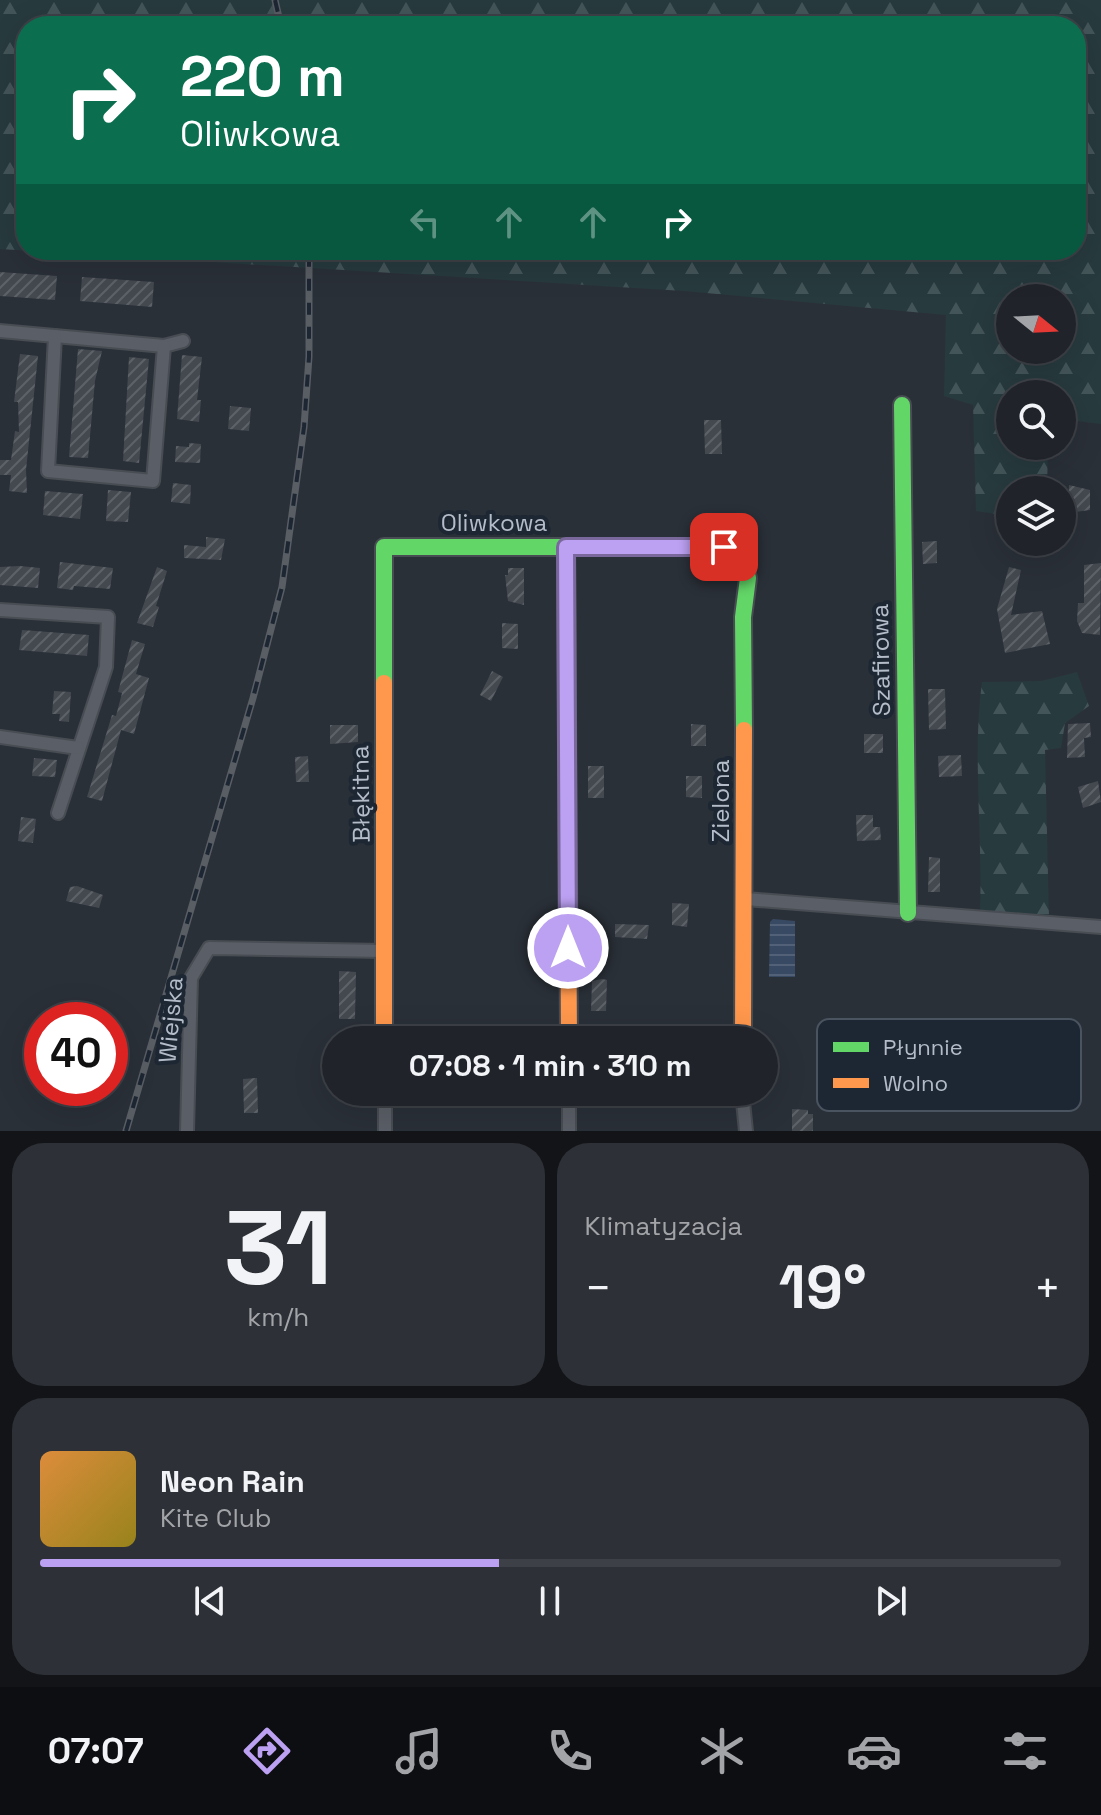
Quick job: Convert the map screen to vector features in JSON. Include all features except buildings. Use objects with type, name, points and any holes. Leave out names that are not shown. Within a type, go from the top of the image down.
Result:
[{"type":"street","points":[[0,331],[164,346],[183,341]]},
{"type":"street","points":[[55,336],[48,471],[153,481],[164,346]]},
{"type":"street","name":"Szafirowa","points":[[902,405],[908,913]]},
{"type":"street","name":"Oliwkowa","points":[[384,547],[724,547],[744,561]]},
{"type":"street","name":"Błękitna","points":[[384,547],[384,1026]]},
{"type":"street","points":[[566,547],[569,1026]]},
{"type":"street","name":"Zielona","points":[[743,1026],[746,899],[743,617],[748,578],[744,561]]},
{"type":"street","points":[[0,610],[108,617],[106,667],[58,813]]},
{"type":"street","points":[[0,737],[78,748]]},
{"type":"street","points":[[746,899],[1101,927]]},
{"type":"street","name":"Wiejska","points":[[187,1131],[191,978],[209,948],[384,951]]},
{"type":"street","points":[[385,1106],[385,1131]]},
{"type":"street","points":[[569,1106],[569,1131]]},
{"type":"street","points":[[743,1106],[746,1131]]},
{"type":"green space","points":[[0,0],[1101,0],[1101,424],[1076,421],[1076,380],[996,380],[996,460],[1048,460],[1047,476],[996,476],[996,514],[976,511],[973,405],[944,396],[946,315],[684,291],[179,260],[1086,260],[1086,16],[16,16],[16,250],[0,249]]},
{"type":"green space","points":[[1077,672],[1089,706],[1065,723],[1061,748],[1045,750],[1049,917],[980,912],[978,739],[982,682],[1041,681]]},
{"type":"water","points":[[773,919],[795,921],[795,977],[769,977],[770,922]]},
{"type":"railway","points":[[275,0],[279,16]]},
{"type":"railway","points":[[126,1131],[253,698],[282,587],[304,427],[309,357],[309,260]]},
{"type":"traffic: fast","points":[[902,405],[908,913]]},
{"type":"traffic: fast","points":[[384,683],[384,547],[724,547],[744,561],[748,578],[743,617],[744,730]]},
{"type":"traffic: slow","points":[[566,547],[569,1026]]},
{"type":"traffic: slow","points":[[384,683],[384,1026]]},
{"type":"traffic: slow","points":[[743,1026],[744,730]]},
{"type":"route","points":[[568,948],[566,547],[724,547]]}]
